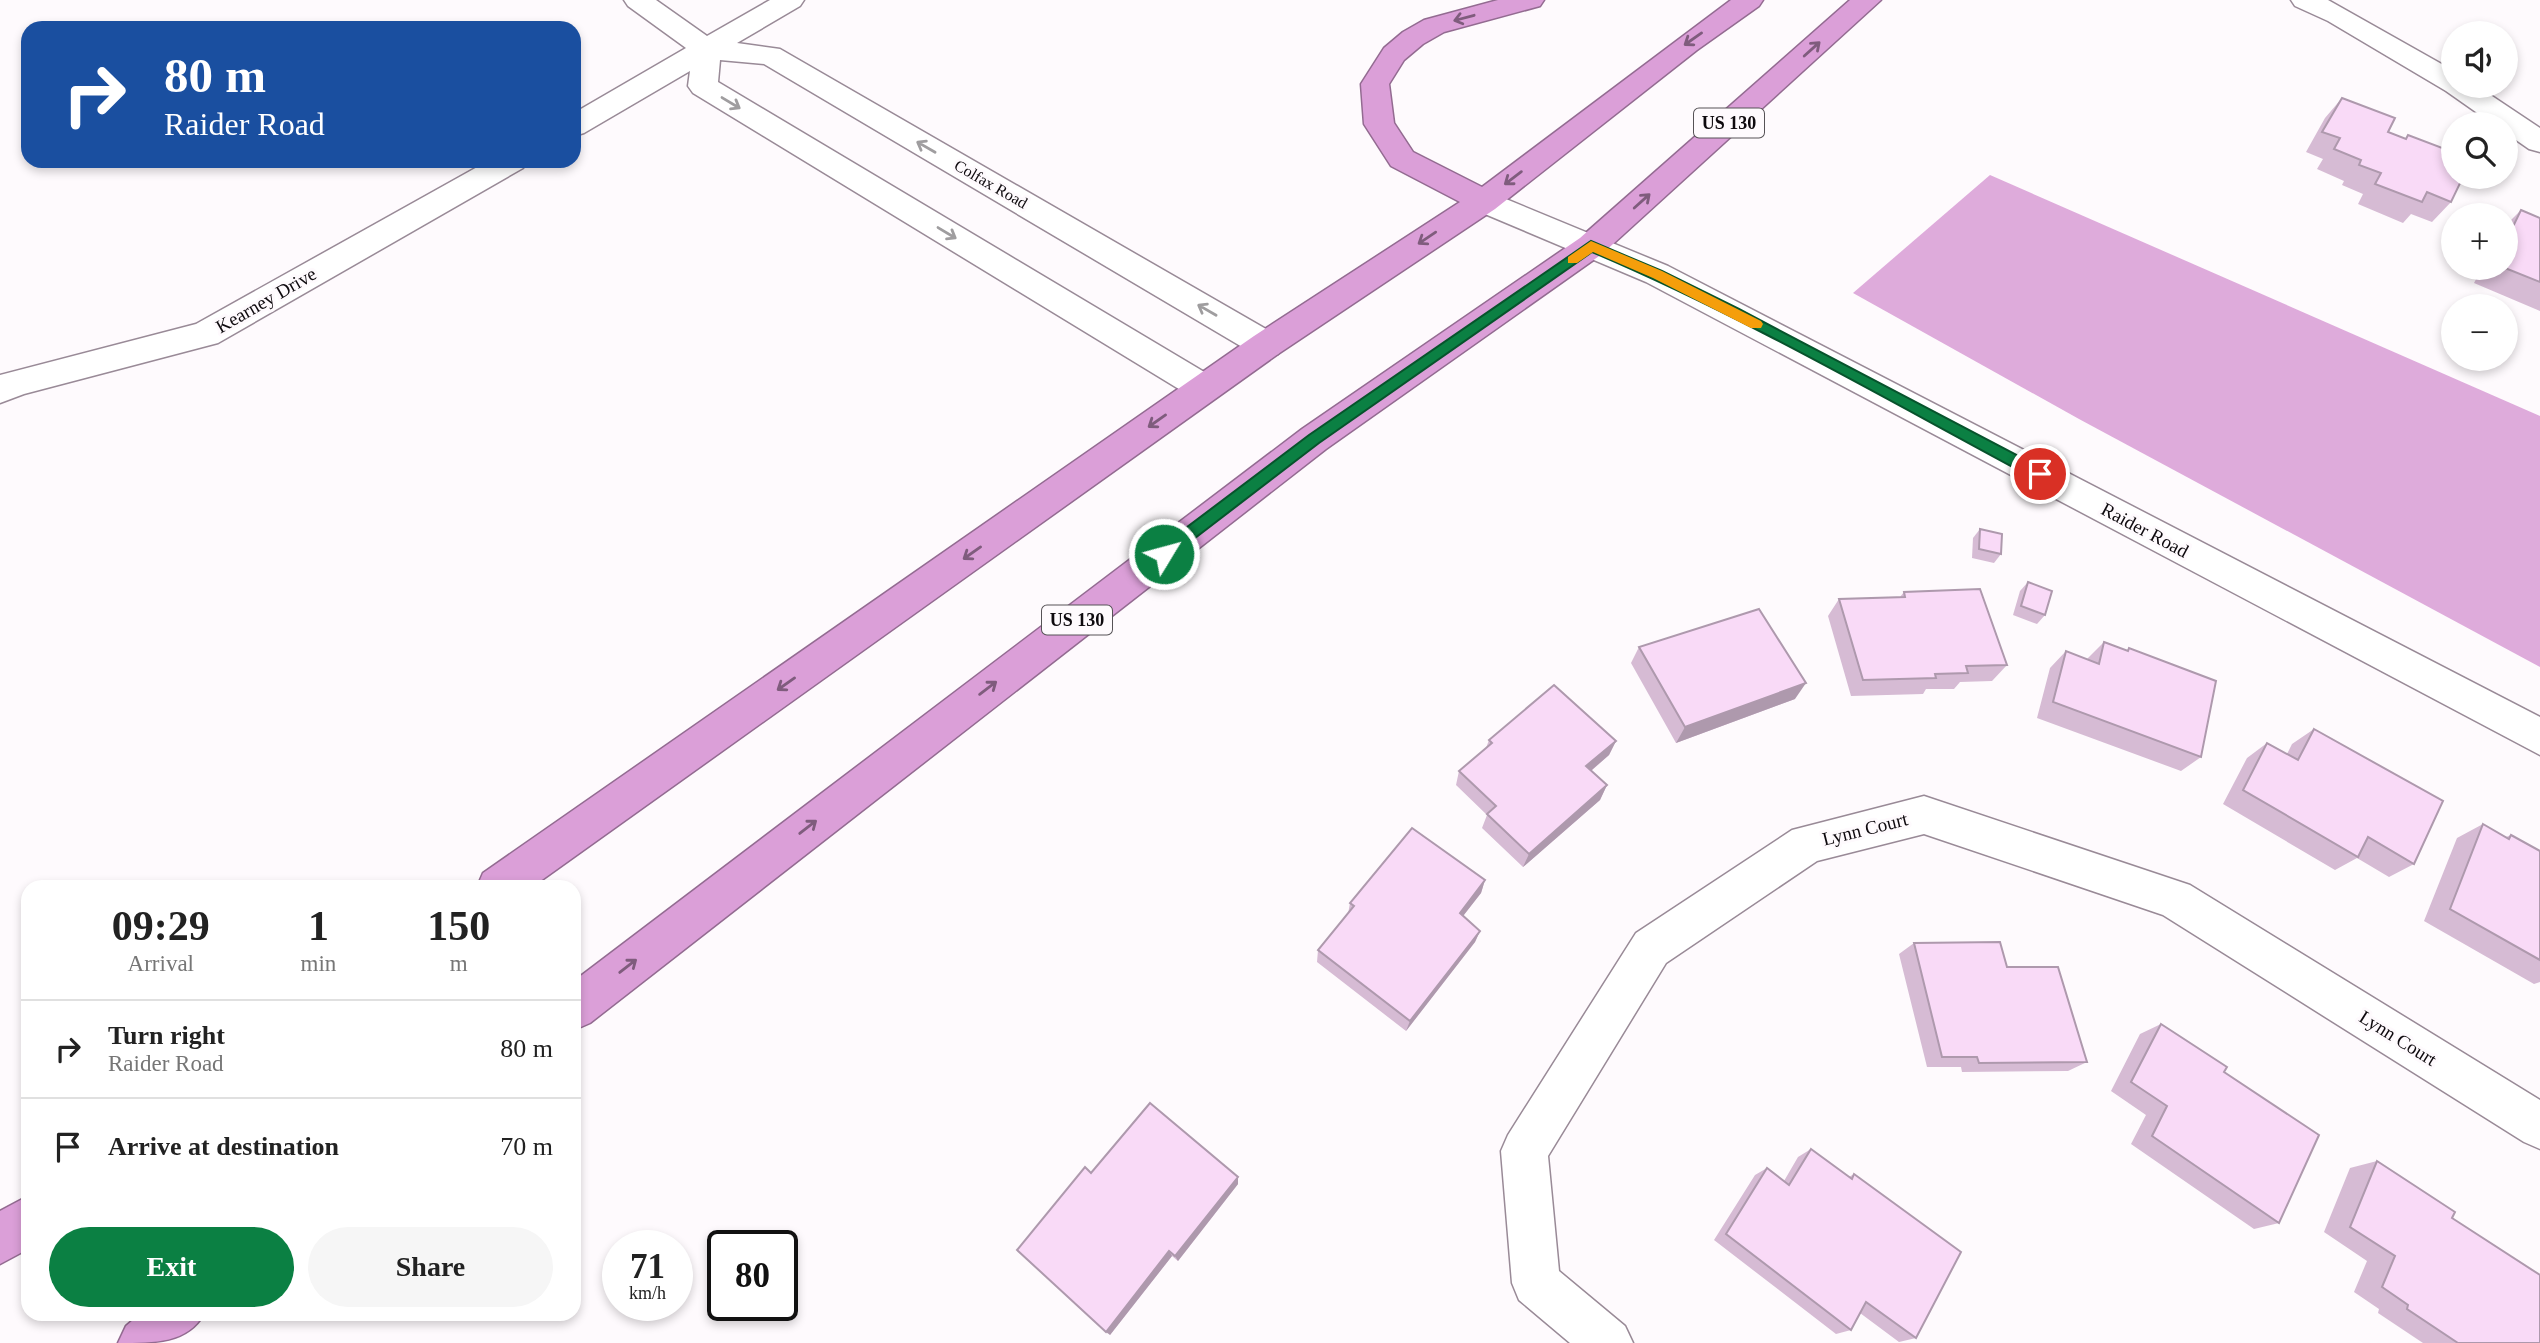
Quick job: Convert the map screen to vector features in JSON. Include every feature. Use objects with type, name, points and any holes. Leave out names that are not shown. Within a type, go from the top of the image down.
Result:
[{"type":"highway","points":[[1483,201],[1402,159],[1379,124],[1375,84],[1394,54],[1413,38],[1434,26],[1530,0]]},
{"type":"highway","points":[[508,880],[1204,388],[1483,201],[1687,44],[1749,0]]},
{"type":"highway","name":"US 130","points":[[581,1003],[1314,439],[1591,246],[1867,0]]},
{"type":"highway","points":[[0,1240],[21,1225]]},
{"type":"highway","points":[[143,1343],[171,1321]]},
{"type":"street","points":[[638,0],[707,50]]},
{"type":"street","points":[[581,121],[790,0]]},
{"type":"street","points":[[2305,0],[2338,15],[2441,77]]},
{"type":"street","points":[[707,50],[703,86],[1204,388]]},
{"type":"street","name":"Colfax Road","points":[[707,50],[770,55],[1266,345]]},
{"type":"street","points":[[2474,98],[2540,142]]},
{"type":"street","name":"Kearney Drive","points":[[5,380],[206,334],[500,168]]},
{"type":"street","name":"Raider Road","points":[[1483,201],[1657,274],[1734,313],[2540,737]]},
{"type":"street","name":"Lynn Court","points":[[1608,1343],[1536,1283],[1524,1151],[1651,948],[1807,844],[1924,815],[2175,899],[2540,1126]]},
{"type":"shaded area","points":[[1990,175],[2540,416],[2540,667],[2079,419],[1853,293]]},
{"type":"building","points":[[2342,98],[2395,118],[2388,132],[2406,139],[2408,135],[2441,147],[2441,189],[2457,189],[2451,202],[2427,192],[2422,202],[2375,184],[2381,173],[2359,165],[2361,160],[2334,149],[2340,138],[2322,132]]},
{"type":"building","points":[[2521,210],[2540,218],[2540,282],[2518,273],[2518,216]]},
{"type":"building","points":[[1980,529],[2002,534],[2001,554],[1979,549]]},
{"type":"building","points":[[2028,582],[2052,591],[2045,615],[2021,606]]},
{"type":"building","points":[[1980,589],[2007,665],[1966,666],[1968,673],[1935,674],[1936,678],[1863,680],[1839,599],[1905,597],[1904,592]]},
{"type":"building","points":[[1759,609],[1806,683],[1685,727],[1639,647]]},
{"type":"building","points":[[2104,642],[2128,651],[2129,648],[2216,681],[2201,757],[2053,702],[2066,651],[2099,664]]},
{"type":"building","points":[[1554,685],[1616,741],[1586,766],[1607,785],[1529,854],[1487,814],[1496,806],[1459,771],[1492,743],[1489,740]]},
{"type":"building","points":[[2314,729],[2443,801],[2414,864],[2368,837],[2358,857],[2243,790],[2267,743],[2298,760]]},
{"type":"building","points":[[2483,824],[2509,839],[2511,835],[2540,851],[2540,960],[2450,909]]},
{"type":"building","points":[[1412,828],[1485,880],[1460,913],[1480,931],[1410,1021],[1318,950],[1354,906],[1350,903]]},
{"type":"building","points":[[2000,942],[2007,967],[2058,967],[2087,1062],[1979,1063],[1977,1057],[1942,1057],[1914,943]]},
{"type":"building","points":[[2161,1024],[2227,1067],[2224,1072],[2319,1135],[2279,1223],[2152,1136],[2167,1106],[2131,1082]]},
{"type":"building","points":[[1150,1103],[1238,1177],[1175,1256],[1169,1251],[1106,1332],[1017,1250],[1085,1167],[1091,1173]]},
{"type":"building","points":[[1811,1149],[1852,1179],[1854,1174],[1961,1252],[1916,1338],[1866,1302],[1851,1330],[1726,1234],[1767,1168],[1789,1185]]},
{"type":"building","points":[[2377,1161],[2455,1212],[2452,1218],[2540,1275],[2540,1343],[2458,1343],[2407,1309],[2408,1305],[2382,1287],[2395,1256],[2350,1227]]},
{"type":"slow traffic","points":[[1572,260],[1591,246],[1657,274],[1756,324]]},
{"type":"route","points":[[1164,554],[1314,439],[1591,246],[1657,274],[1734,313],[2040,474]]}]
